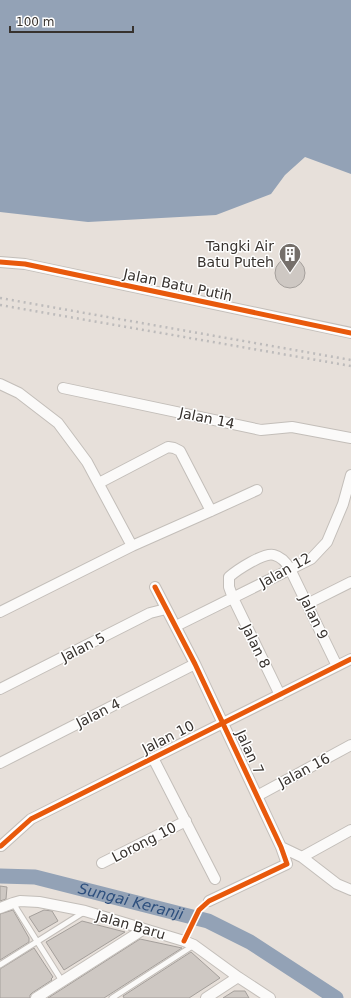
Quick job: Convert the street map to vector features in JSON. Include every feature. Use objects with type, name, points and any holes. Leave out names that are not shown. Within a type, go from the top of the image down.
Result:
[{"type":"street","name":"Jalan Batu Putih","points":[[0,262],[25,264],[351,333]]},
{"type":"street","points":[[0,384],[19,393],[58,423],[87,462],[132,546]]},
{"type":"street","name":"Jalan 14","points":[[63,388],[261,430],[292,426],[351,438]]},
{"type":"street","points":[[98,483],[168,447],[174,448],[180,451],[211,511]]},
{"type":"street","name":"Jalan 12","points":[[176,626],[311,558],[327,542],[347,505],[351,475]]},
{"type":"street","points":[[0,612],[132,546],[257,490]]},
{"type":"street","name":"Jalan 9","points":[[233,598],[229,587],[229,577],[235,572],[268,554],[273,554],[284,559],[337,666]]},
{"type":"street","points":[[307,604],[351,582]]},
{"type":"street","name":"Jalan 7","points":[[155,587],[195,664],[281,847],[287,864],[209,901]]},
{"type":"street","name":"Jalan 8","points":[[233,598],[280,695]]},
{"type":"street","name":"Jalan 5","points":[[0,688],[150,613],[166,608]]},
{"type":"street","name":"Jalan 10","points":[[1,846],[31,819],[351,659]]},
{"type":"street","name":"Jalan 4","points":[[0,763],[195,664]]},
{"type":"street","name":"Jalan 16","points":[[257,796],[351,746]]},
{"type":"street","name":"Lorong 10","points":[[153,758],[215,879]]},
{"type":"street","name":"Lorong 10","points":[[102,863],[186,821]]},
{"type":"street","points":[[302,857],[351,830]]},
{"type":"street","points":[[281,847],[302,857],[336,884],[351,890]]},
{"type":"street","name":"Jalan Baru","points":[[0,908],[20,901],[39,902],[85,911],[184,941],[194,945],[270,998]]},
{"type":"street","points":[[36,998],[144,928]]},
{"type":"street","points":[[206,998],[238,977]]},
{"type":"lane","points":[[13,903],[62,982]]},
{"type":"lane","points":[[0,965],[85,911]]},
{"type":"lane","points":[[112,998],[119,996],[194,945]]},
{"type":"water","points":[[0,0],[351,0],[351,174],[305,157],[285,175],[271,194],[216,215],[88,222],[0,212]]},
{"type":"building","name":"Tangki Air Batu Puteh","points":[[290,258],[296,259],[304,267],[304,279],[296,287],[290,288],[284,287],[276,279],[275,273],[276,267],[284,259]]},
{"type":"building","points":[[0,886],[7,887],[6,899],[0,901]]},
{"type":"building","points":[[13,910],[29,938],[29,942],[0,960],[0,914]]},
{"type":"building","points":[[44,910],[52,911],[58,921],[39,932],[29,917]]},
{"type":"building","points":[[82,921],[125,932],[64,970],[46,942]]},
{"type":"building","points":[[140,939],[182,948],[104,998],[48,998]]},
{"type":"building","points":[[34,948],[53,977],[51,979],[52,980],[32,993],[30,998],[0,998],[0,969]]},
{"type":"building","points":[[191,952],[220,978],[189,998],[124,998],[123,996]]},
{"type":"building","points":[[234,991],[245,991],[249,998],[223,998]]},
{"type":"waterway","name":"Sungai Keranji","points":[[0,876],[35,877],[208,921],[250,942],[336,998]]},
{"type":"railway","points":[[0,298],[351,360]]},
{"type":"railway","points":[[0,305],[351,366]]},
{"type":"cycle path","points":[[0,262],[25,264],[351,333]]},
{"type":"cycle path","points":[[155,587],[195,664],[281,847],[287,864],[209,901],[199,910],[184,941]]},
{"type":"cycle path","points":[[1,846],[31,819],[351,659]]},
{"type":"place","name":"Tangki Air Batu Puteh","points":[[290,274]]}]
